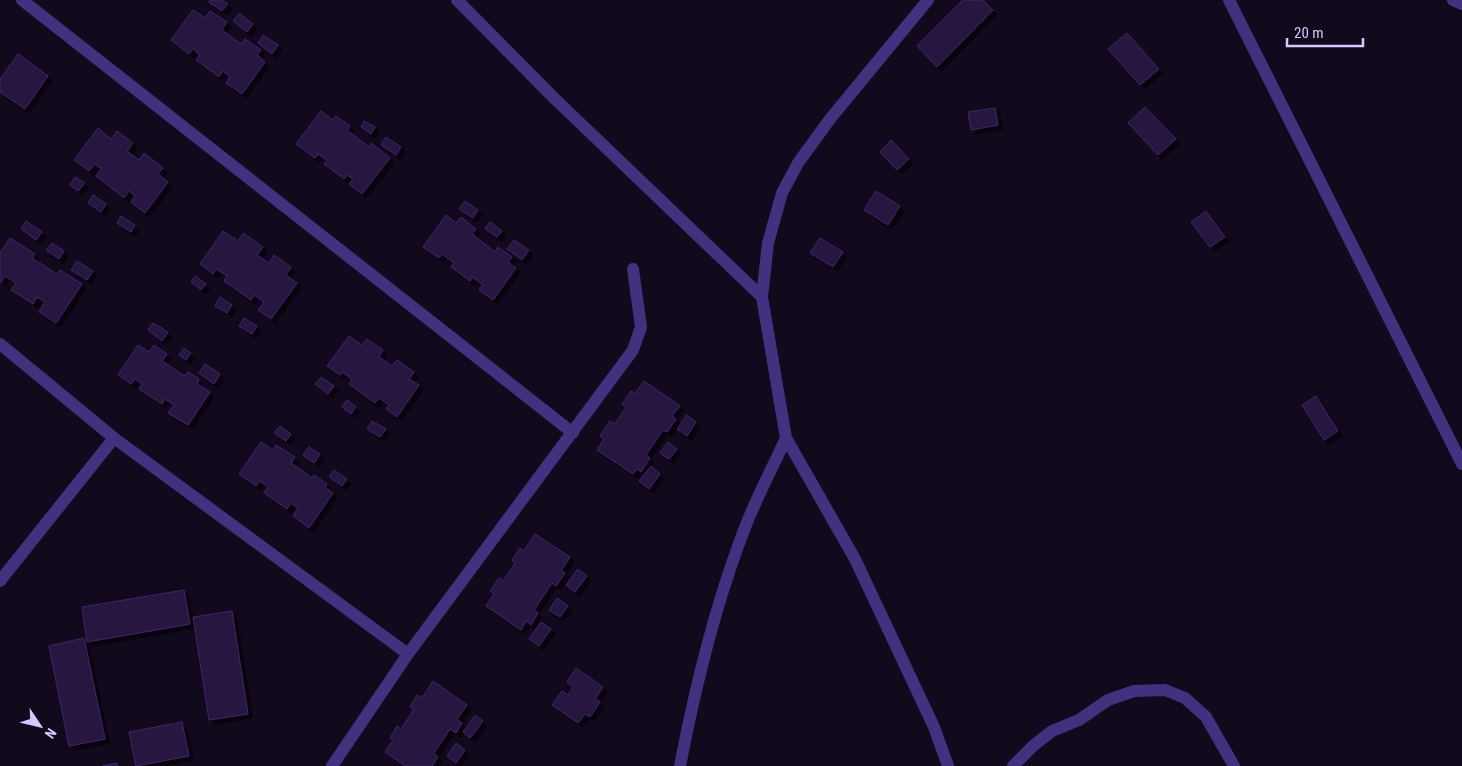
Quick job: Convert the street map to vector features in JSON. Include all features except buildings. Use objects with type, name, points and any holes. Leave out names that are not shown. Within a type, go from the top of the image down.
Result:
[{"type":"street","points":[[22,0],[573,433]]},
{"type":"street","points":[[457,0],[555,100],[762,297]]},
{"type":"street","points":[[928,0],[842,104],[798,163],[782,193],[768,243],[762,297],[786,438],[855,559],[934,727],[948,766]]},
{"type":"street","points":[[1229,0],[1462,464]]},
{"type":"street","points":[[1453,0],[1462,4]]},
{"type":"street","points":[[332,766],[408,654],[633,350],[641,327],[633,269]]},
{"type":"street","points":[[0,344],[114,438],[408,654]]},
{"type":"street","points":[[0,581],[114,438]]},
{"type":"street","points":[[680,766],[697,681],[718,604],[742,536],[786,438]]},
{"type":"street","points":[[1013,766],[1033,746],[1052,731],[1079,720],[1108,700],[1134,691],[1165,690],[1185,698],[1206,717],[1234,766]]}]
